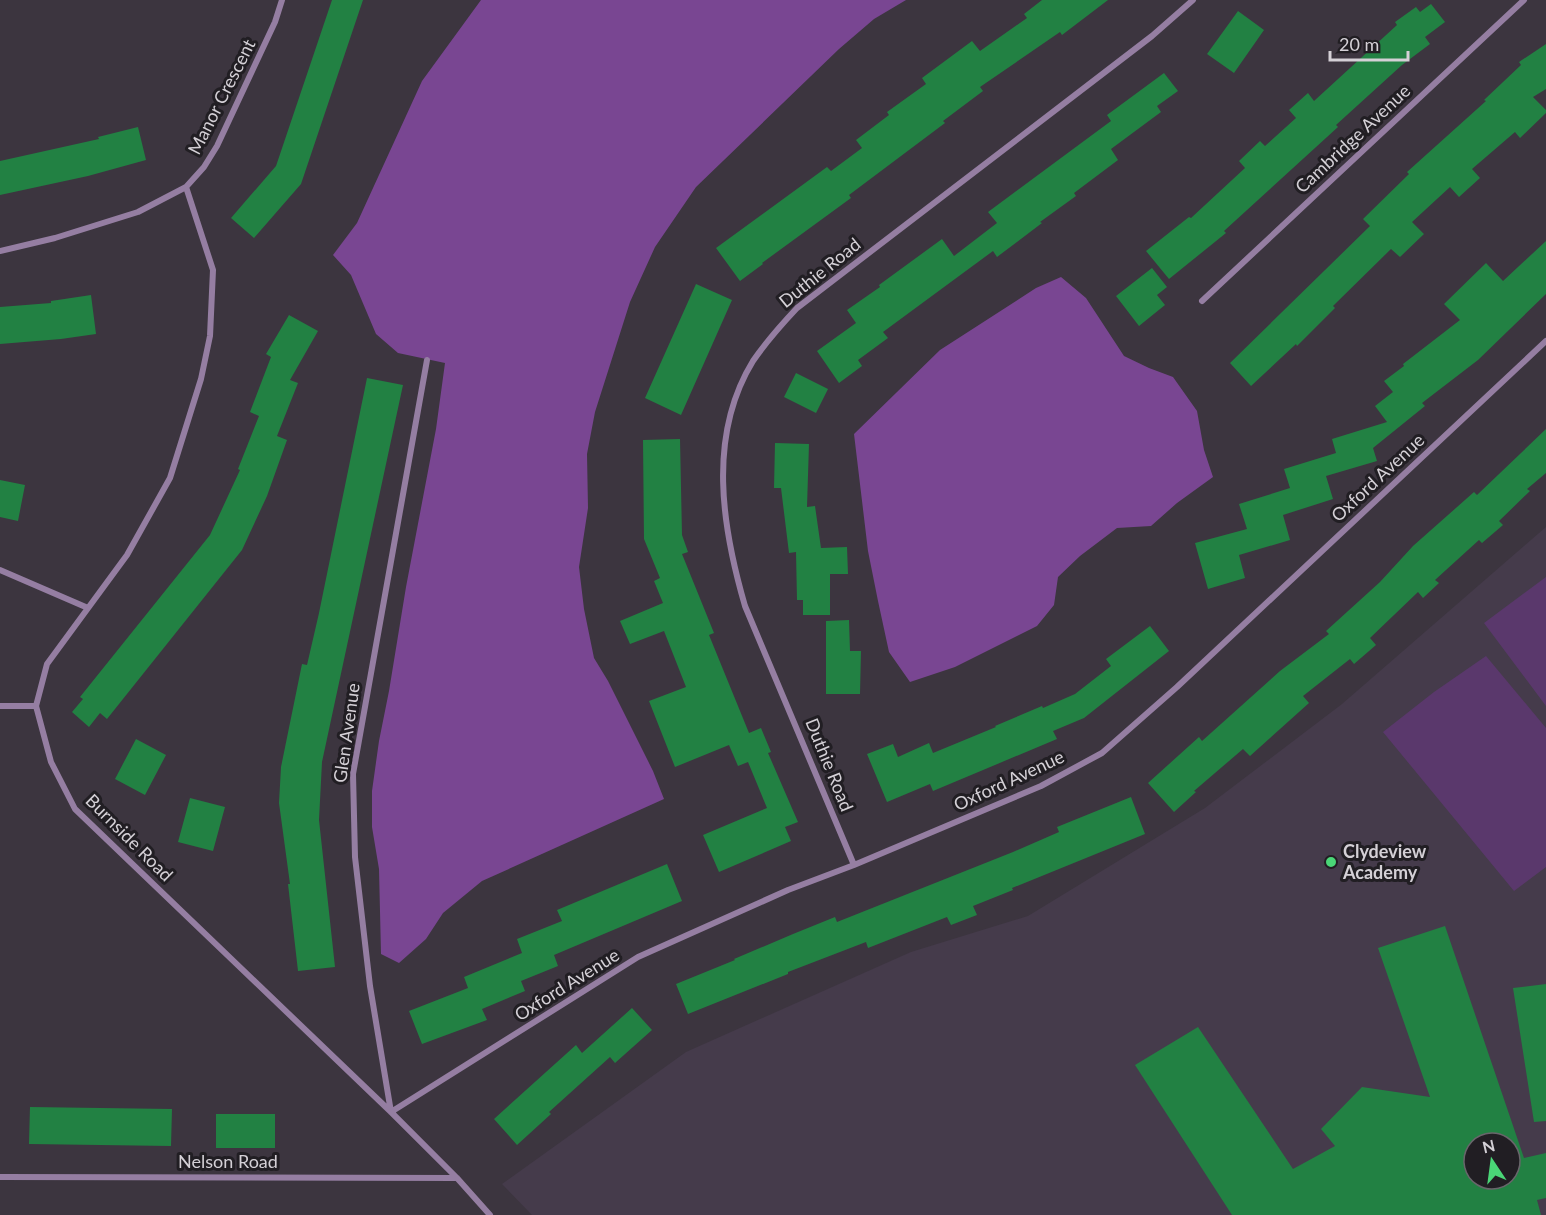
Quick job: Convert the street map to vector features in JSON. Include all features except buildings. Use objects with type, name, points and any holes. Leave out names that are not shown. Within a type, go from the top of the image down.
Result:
[{"type":"street","name":"Manor Crescent","points":[[0,251],[55,238],[138,212],[186,187],[204,167],[217,146],[267,41],[282,0]]},
{"type":"street","name":"Duthie Road","points":[[854,865],[745,606],[735,572],[723,496],[723,456],[729,423],[739,392],[753,363],[771,336],[796,308],[1152,36],[1193,0]]},
{"type":"street","name":"Cambridge Avenue","points":[[1202,301],[1524,0]]},
{"type":"street","name":"Burnside Road","points":[[186,187],[213,270],[210,336],[201,379],[170,478],[127,555],[47,664],[36,706],[51,762],[75,809],[391,1112],[457,1178],[490,1215]]},
{"type":"street","name":"Oxford Avenue","points":[[391,1112],[638,957],[788,890],[854,865],[1041,786],[1102,753],[1177,687],[1546,341]]},
{"type":"street","name":"Glen Avenue","points":[[391,1112],[370,986],[355,857],[353,774],[427,360]]},
{"type":"street","points":[[0,570],[88,608]]},
{"type":"street","points":[[0,706],[36,706]]},
{"type":"street","name":"Nelson Road","points":[[0,1177],[457,1178]]},
{"type":"shaded area","points":[[481,0],[906,0],[874,19],[839,49],[696,187],[655,247],[630,302],[595,412],[587,454],[588,508],[579,567],[584,609],[594,658],[653,771],[664,799],[482,881],[443,913],[426,939],[399,963],[381,954],[379,869],[372,827],[372,791],[406,587],[436,429],[445,363],[398,353],[376,334],[351,275],[333,255],[357,223],[422,81]]},
{"type":"shaded area","points":[[1061,277],[1086,298],[1124,356],[1173,377],[1197,411],[1204,450],[1213,477],[1177,503],[1151,526],[1117,528],[1080,556],[1058,577],[1054,605],[1037,626],[955,667],[910,682],[889,652],[868,551],[854,434],[940,350],[1036,288]]},
{"type":"shaded area","name":"Clydeview Academy","points":[[1546,527],[1546,1215],[532,1215],[502,1184],[686,1052],[911,952],[1028,916],[1205,808],[1342,704]]},
{"type":"shaded area","points":[[1546,577],[1546,706],[1484,623]]},
{"type":"shaded area","points":[[1486,656],[1546,728],[1546,867],[1514,891],[1383,732],[1434,692]]},
{"type":"place","name":"Clydeview Academy","points":[[1331,862]]}]
